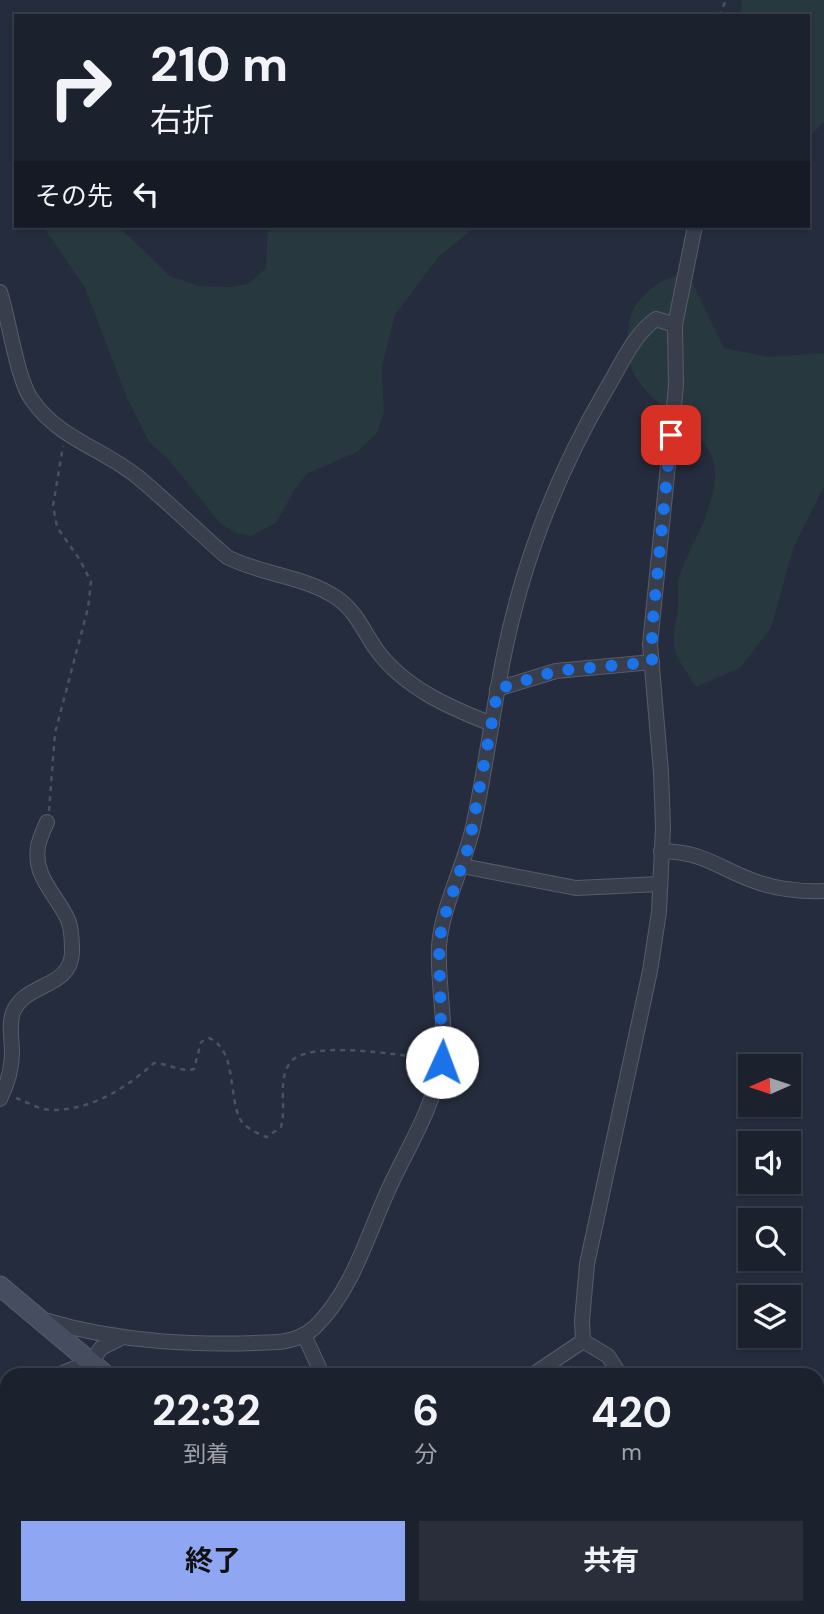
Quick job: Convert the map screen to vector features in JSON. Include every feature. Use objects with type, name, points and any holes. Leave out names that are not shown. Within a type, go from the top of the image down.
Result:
[{"type":"main road","points":[[0,1286],[99,1368]]},
{"type":"street","points":[[583,1342],[587,1264],[650,971],[660,884],[661,772],[651,634],[676,386],[675,325],[695,228]]},
{"type":"street","points":[[0,292],[25,389],[49,421],[65,435],[116,461],[139,478],[227,557],[242,565],[317,587],[338,599],[364,627],[389,665],[410,682],[463,713],[492,724]]},
{"type":"street","points":[[43,1319],[119,1339],[255,1344],[279,1342],[304,1335],[331,1310],[355,1268],[391,1183],[426,1117],[442,1060],[439,947],[442,924],[462,866],[482,788],[498,689],[528,561],[555,485],[577,440],[648,325],[663,319],[675,325]]},
{"type":"street","points":[[498,689],[556,671],[652,662]]},
{"type":"street","points":[[2,1096],[12,1056],[12,1018],[15,1009],[36,990],[63,976],[70,965],[68,920],[50,896],[41,874],[37,848],[47,822]]},
{"type":"street","points":[[662,850],[688,851],[707,857],[736,873],[771,886],[824,891]]},
{"type":"street","points":[[462,866],[576,888],[660,884]]},
{"type":"street","points":[[304,1335],[319,1368]]},
{"type":"street","points":[[75,1368],[92,1361],[101,1348],[119,1339]]},
{"type":"street","points":[[543,1368],[583,1342]]},
{"type":"street","points":[[583,1342],[608,1356],[616,1368]]},
{"type":"path","points":[[47,822],[55,733],[88,608],[91,582],[80,560],[57,527],[53,506],[57,467],[65,435]]},
{"type":"path","points":[[2,1096],[50,1110],[70,1107],[123,1090],[154,1063],[166,1063],[187,1071],[194,1069],[201,1042],[209,1038],[217,1042],[226,1059],[240,1119],[255,1133],[267,1137],[281,1127],[288,1064],[301,1054],[347,1051],[442,1060]]},
{"type":"shaded area","points":[[742,0],[824,0],[824,122],[810,136],[810,14],[740,14]]},
{"type":"shaded area","points":[[44,228],[120,228],[170,276],[199,286],[229,287],[248,284],[266,268],[268,228],[474,228],[439,256],[395,315],[382,367],[384,412],[377,433],[357,452],[307,474],[295,489],[276,523],[251,536],[236,533],[220,523],[168,459],[149,442],[127,398],[85,288]]},
{"type":"shaded area","points":[[681,275],[693,284],[724,348],[767,357],[824,353],[824,486],[793,549],[771,628],[740,668],[696,687],[674,645],[678,584],[707,512],[715,471],[710,453],[699,437],[650,394],[636,377],[628,356],[628,331],[635,305],[657,284]]},
{"type":"route","points":[[442,1062],[439,947],[442,924],[469,845],[482,788],[498,689],[509,687],[534,675],[556,671],[652,662],[650,644],[671,435]]}]
